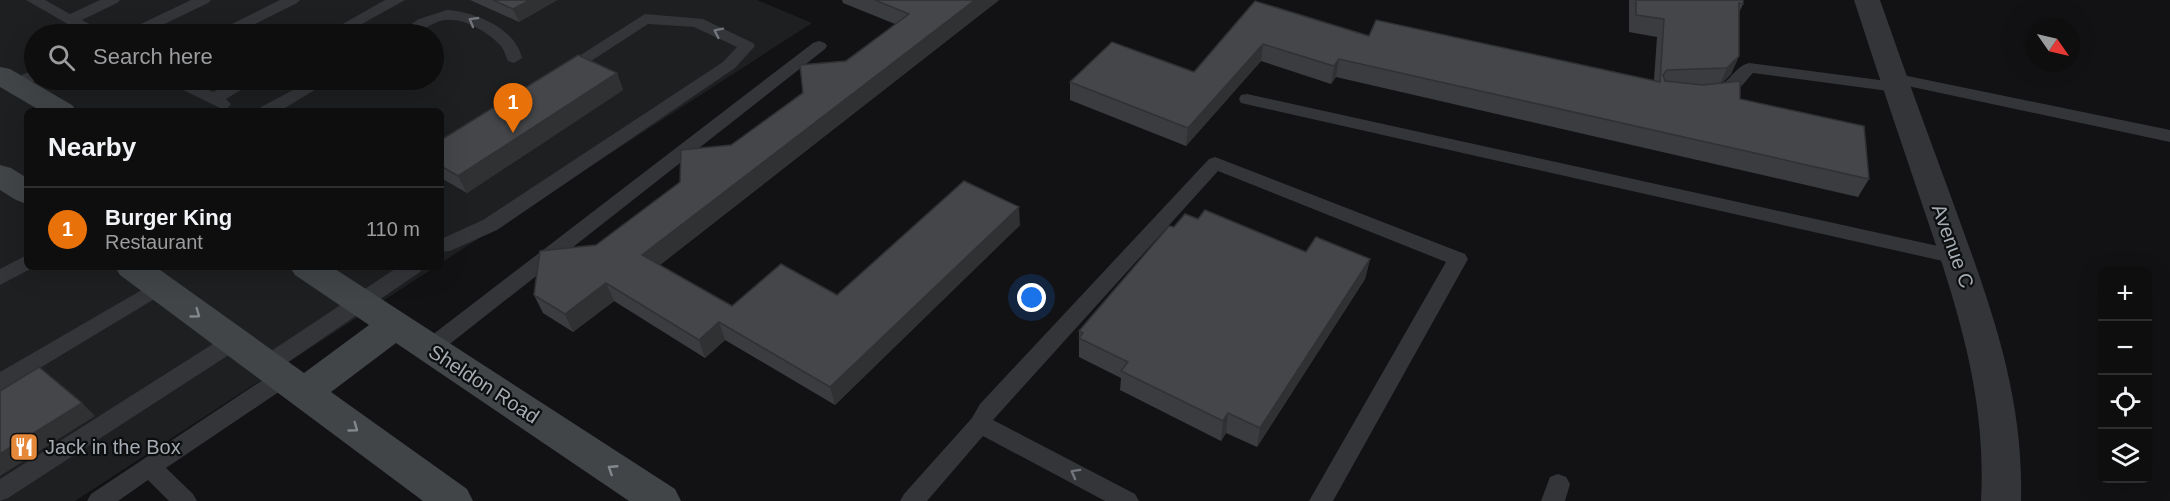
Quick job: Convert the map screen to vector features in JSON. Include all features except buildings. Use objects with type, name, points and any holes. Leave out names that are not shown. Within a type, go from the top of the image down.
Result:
[{"type":"main road","points":[[33,90],[58,108]]},
{"type":"main road","points":[[0,175],[24,191]]},
{"type":"main road","name":"Sheldon Road","points":[[312,270],[661,501]]},
{"type":"main road","points":[[145,277],[453,501]]},
{"type":"main road","points":[[285,378],[395,325]]},
{"type":"street","name":"Avenue C","points":[[1867,0],[1976,311],[1998,423],[2003,485],[2001,501]]},
{"type":"lane","points":[[33,0],[77,24]]},
{"type":"lane","points":[[69,20],[112,0]]},
{"type":"lane","points":[[153,24],[203,0]]},
{"type":"lane","points":[[244,24],[292,0]]},
{"type":"lane","points":[[352,24],[397,0]]},
{"type":"lane","points":[[426,24],[445,15],[464,16],[508,41],[514,51],[514,58]]},
{"type":"lane","points":[[444,245],[490,225],[729,64],[747,46],[697,22],[645,18],[550,80]]},
{"type":"lane","points":[[430,348],[819,46]]},
{"type":"lane","points":[[1702,95],[1725,93],[1749,68],[1895,83],[2170,136]]},
{"type":"lane","points":[[191,90],[211,105],[234,90]]},
{"type":"lane","points":[[272,108],[305,90]]},
{"type":"lane","points":[[1247,99],[1956,257]]},
{"type":"lane","points":[[912,501],[980,424],[988,410],[1215,163],[1458,259],[1321,501]]},
{"type":"lane","points":[[0,278],[24,264]]},
{"type":"lane","points":[[99,501],[285,378],[361,303],[409,270]]},
{"type":"lane","points":[[0,383],[145,277]]},
{"type":"lane","points":[[0,491],[234,341]]},
{"type":"lane","points":[[980,424],[1127,501]]},
{"type":"lane","points":[[150,467],[185,501]]},
{"type":"shaded area","points":[[0,0],[757,0],[812,23],[444,261],[444,108],[24,108],[24,270],[430,270],[75,501],[0,501]]},
{"type":"place","name":"Burger King","points":[[513,133]]},
{"type":"place","name":"Jack in the Box","points":[[24,447]]}]
